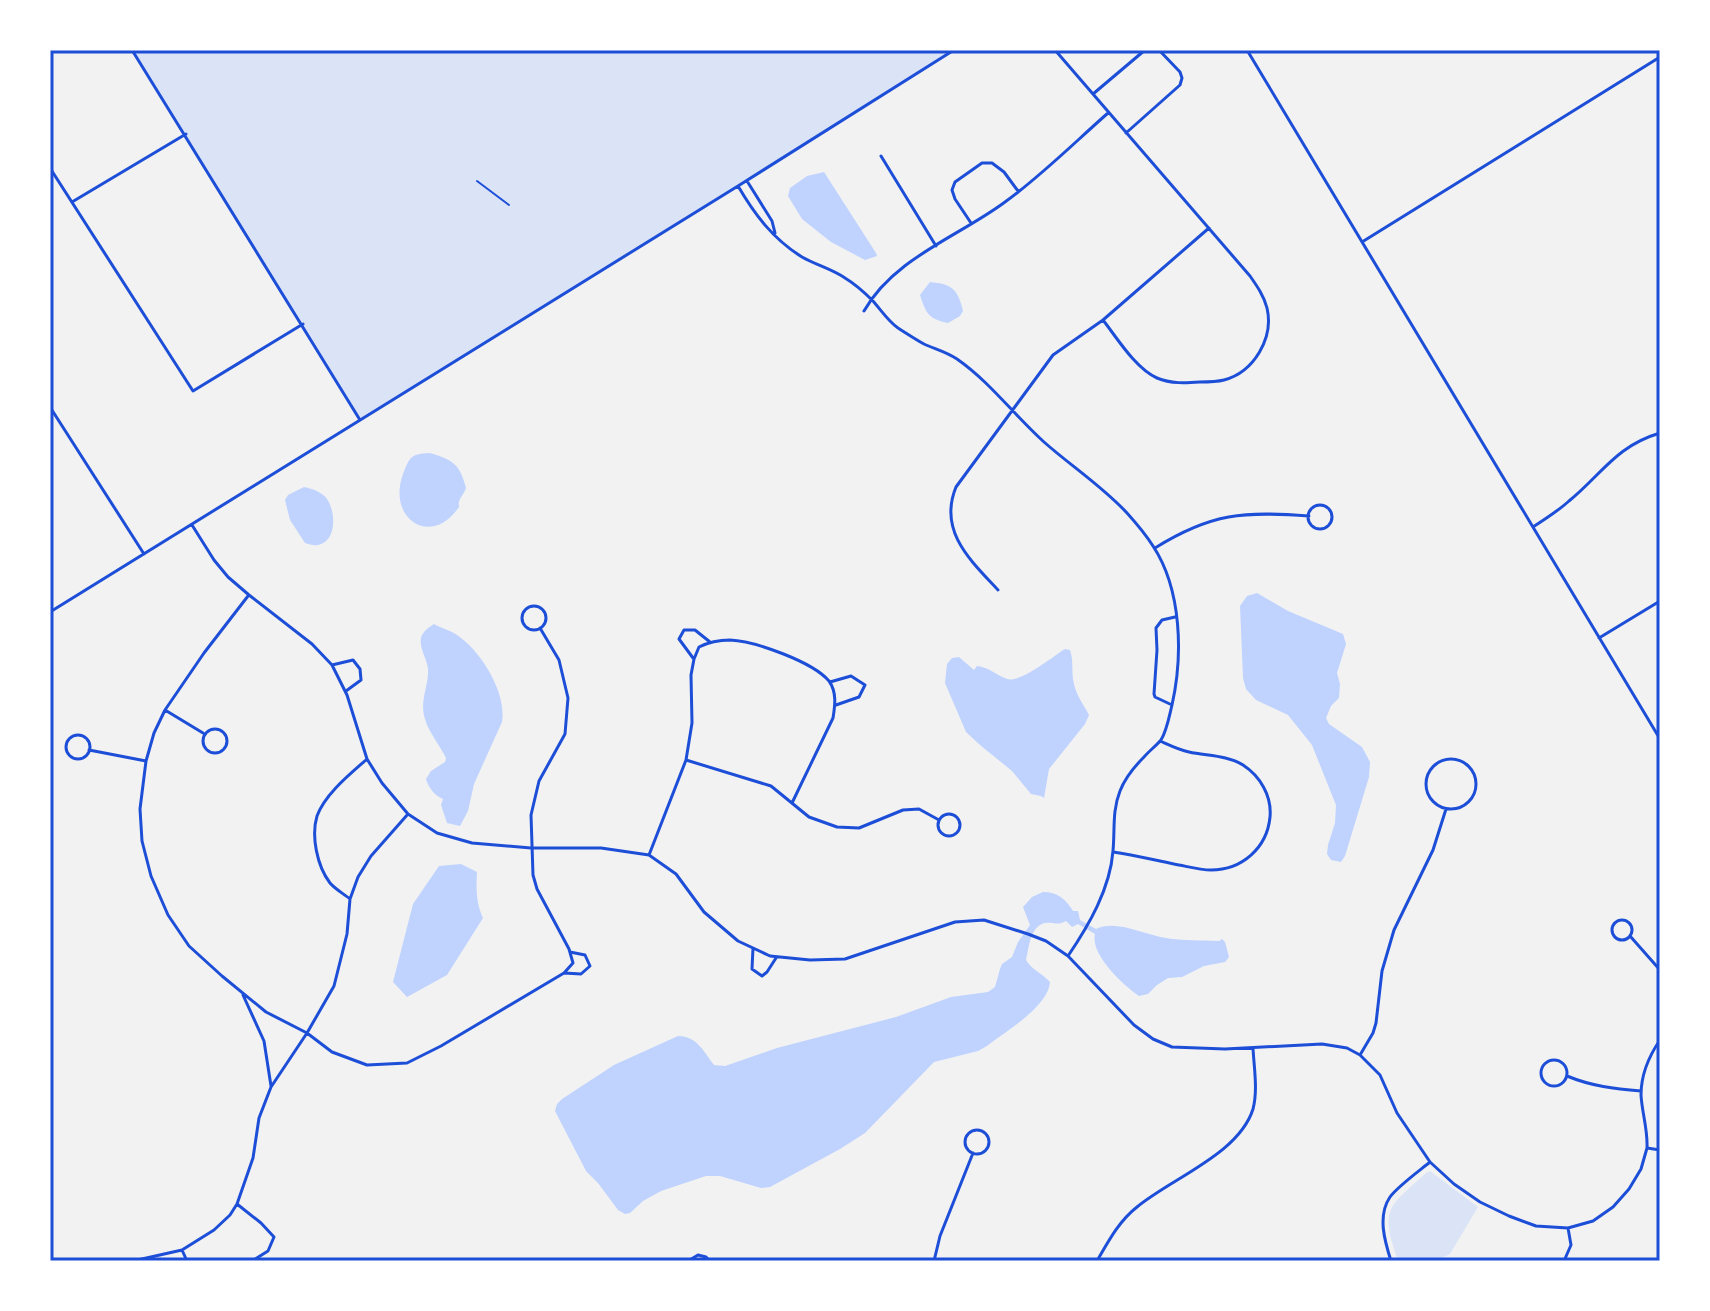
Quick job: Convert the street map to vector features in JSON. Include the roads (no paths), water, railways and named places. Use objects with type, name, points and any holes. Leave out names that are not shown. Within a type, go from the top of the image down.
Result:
[{"type":"street","points":[[132,50],[360,420]]},
{"type":"street","points":[[50,612],[954,50]]},
{"type":"street","points":[[1055,50],[1250,276],[1262,292],[1269,327],[1256,359],[1234,376],[1212,382],[1171,382],[1156,378],[1139,365],[1103,320]]},
{"type":"street","points":[[1092,94],[1145,50]]},
{"type":"street","points":[[1126,133],[1180,85],[1180,72],[1159,50]]},
{"type":"street","points":[[1247,50],[1660,739]]},
{"type":"street","points":[[1362,242],[1660,57]]},
{"type":"street","points":[[864,311],[895,274],[1005,202],[1108,113]]},
{"type":"street","points":[[72,202],[186,134]]},
{"type":"street","points":[[881,156],[936,246]]},
{"type":"street","points":[[971,223],[952,190],[955,182],[982,163],[992,163],[1004,172],[1018,191]]},
{"type":"street","points":[[50,168],[193,391],[303,324]]},
{"type":"street","points":[[747,181],[772,221],[775,233]]},
{"type":"street","points":[[738,186],[767,229],[802,257],[845,277],[871,299],[895,326],[922,343],[953,356],[978,375],[1046,444],[1126,512],[1155,548],[1168,581],[1176,617],[1178,658],[1172,705],[1160,741],[1136,765],[1120,790],[1113,822],[1113,852],[1101,896],[1068,956]]},
{"type":"street","points":[[998,590],[959,543],[950,517],[956,487],[1053,355],[1103,320],[1209,228]]},
{"type":"street","points":[[50,407],[144,554]]},
{"type":"street","points":[[1533,527],[1567,503],[1619,453],[1639,440],[1660,433]]},
{"type":"street","points":[[1321,506],[1328,509],[1332,519],[1328,526],[1317,529],[1311,524],[1309,516],[1312,510],[1321,506]]},
{"type":"street","points":[[1155,548],[1179,533],[1213,519],[1250,513],[1309,516]]},
{"type":"street","points":[[192,525],[228,577],[312,644],[332,665],[346,691],[367,759],[408,814],[437,833],[472,843],[531,848],[601,848],[649,855],[676,874],[704,912],[738,941],[770,956],[845,959],[955,922],[984,920],[1046,941],[1068,956],[1134,1025],[1153,1039],[1172,1047],[1335,1045],[1347,1048],[1360,1055],[1380,1075],[1397,1113],[1430,1162],[1480,1202],[1536,1226],[1568,1228],[1593,1221],[1613,1207],[1629,1189],[1641,1169],[1647,1148],[1641,1091],[1650,1056],[1660,1040]]},
{"type":"street","points":[[249,595],[204,653],[165,710],[154,733],[146,761],[140,809],[142,841],[151,876],[168,915],[189,946],[266,1012],[307,1033],[332,1052],[367,1065],[407,1063],[564,973],[573,963],[533,875],[531,815],[539,781],[565,734],[568,698],[559,660],[540,628]]},
{"type":"street","points":[[1599,638],[1660,601]]},
{"type":"street","points":[[533,607],[543,611],[545,622],[540,628],[533,630],[526,627],[522,620],[526,610],[533,607]]},
{"type":"street","points":[[1172,705],[1159,701],[1154,694],[1156,628],[1162,620],[1176,617]]},
{"type":"street","points":[[694,659],[679,639],[684,630],[695,630],[710,642]]},
{"type":"street","points":[[649,855],[686,760],[692,723],[691,675],[694,659],[699,647],[710,642],[745,642],[798,660],[830,682],[836,705],[833,718],[792,803]]},
{"type":"street","points":[[332,665],[353,660],[360,669],[361,680],[346,691]]},
{"type":"street","points":[[830,682],[851,676],[865,685],[859,697],[836,705]]},
{"type":"street","points":[[165,710],[205,734]]},
{"type":"street","points":[[215,728],[222,731],[227,741],[225,748],[214,753],[206,749],[203,742],[205,734],[215,728]]},
{"type":"street","points":[[79,735],[89,742],[89,750],[85,756],[74,758],[68,754],[67,743],[79,735]]},
{"type":"street","points":[[1113,852],[1195,868],[1225,869],[1247,859],[1265,836],[1269,803],[1259,779],[1251,771],[1229,759],[1185,751],[1160,741]]},
{"type":"street","points":[[89,750],[146,761]]},
{"type":"street","points":[[1453,758],[1461,760],[1474,771],[1477,788],[1469,802],[1455,810],[1446,809],[1432,801],[1426,785],[1431,769],[1437,763],[1453,758]]},
{"type":"street","points":[[350,899],[330,883],[319,862],[315,838],[317,815],[333,792],[367,759]]},
{"type":"street","points":[[686,760],[771,786],[809,817],[837,827],[859,828],[903,810],[919,809],[939,820]]},
{"type":"street","points":[[1360,1055],[1376,1023],[1385,956],[1394,930],[1433,850],[1446,809]]},
{"type":"street","points":[[133,1261],[182,1250],[214,1230],[237,1204],[253,1158],[259,1118],[271,1087],[334,986],[347,934],[350,899],[358,877],[371,856],[408,814]]},
{"type":"street","points":[[947,814],[954,815],[960,824],[958,831],[953,836],[945,836],[938,828],[939,820],[947,814]]},
{"type":"street","points":[[1619,920],[1629,921],[1633,930],[1630,936],[1621,940],[1615,937],[1613,924],[1619,920]]},
{"type":"street","points":[[1630,936],[1660,970]]},
{"type":"street","points":[[753,948],[752,969],[762,976],[776,957]]},
{"type":"street","points":[[564,973],[581,974],[590,966],[585,955],[570,952]]},
{"type":"street","points":[[241,992],[264,1041],[271,1087]]},
{"type":"street","points":[[1097,1261],[1115,1231],[1134,1210],[1240,1135],[1249,1119],[1256,1093],[1253,1048]]},
{"type":"street","points":[[1556,1061],[1566,1068],[1567,1076],[1559,1085],[1551,1086],[1544,1080],[1542,1072],[1545,1065],[1556,1061]]},
{"type":"street","points":[[1567,1076],[1608,1088],[1641,1091]]},
{"type":"street","points":[[981,1131],[989,1145],[981,1154],[973,1153],[966,1145],[966,1138],[971,1132],[981,1131]]},
{"type":"street","points":[[1647,1148],[1660,1150]]},
{"type":"street","points":[[934,1261],[940,1236],[973,1153]]},
{"type":"street","points":[[1391,1261],[1384,1239],[1383,1217],[1389,1198],[1430,1162]]},
{"type":"street","points":[[237,1204],[274,1237],[268,1251],[252,1261]]},
{"type":"street","points":[[1564,1261],[1571,1245],[1568,1228]]},
{"type":"street","points":[[182,1250],[187,1261]]},
{"type":"street","points":[[688,1261],[698,1255],[710,1261]]},
{"type":"water","points":[[824,172],[877,256],[865,260],[831,242],[802,219],[788,196],[790,188],[807,176]]},
{"type":"water","points":[[930,282],[953,289],[963,311],[960,316],[948,323],[929,315],[920,295]]},
{"type":"water","points":[[430,453],[454,464],[466,488],[459,507],[445,521],[434,526],[423,526],[413,522],[406,514],[400,490],[409,460],[418,454]]},
{"type":"water","points":[[304,487],[323,494],[332,511],[332,532],[318,545],[305,543],[290,520],[285,500],[288,495]]},
{"type":"water","points":[[1257,593],[1288,611],[1343,634],[1346,644],[1337,673],[1339,698],[1326,718],[1329,724],[1362,747],[1370,762],[1369,777],[1341,862],[1331,860],[1327,854],[1336,805],[1312,745],[1288,715],[1256,700],[1246,689],[1240,606],[1247,596]]},
{"type":"water","points":[[434,624],[457,635],[475,651],[496,686],[502,711],[502,722],[474,784],[468,811],[460,826],[447,823],[441,805],[443,799],[432,791],[426,779],[446,758],[423,712],[428,669],[421,638]]},
{"type":"water","points":[[1065,649],[1070,650],[1075,688],[1089,715],[1049,769],[1044,798],[1031,794],[1012,771],[966,732],[945,683],[947,664],[952,658],[959,657],[974,670],[977,666],[1013,679]]},
{"type":"water","points":[[461,864],[477,872],[477,895],[483,918],[447,975],[407,997],[393,982],[413,904],[439,866]]},
{"type":"water","points":[[1043,892],[1061,897],[1073,911],[1078,911],[1080,920],[1096,929],[1112,926],[1172,939],[1222,939],[1229,957],[1225,962],[1204,966],[1182,977],[1168,978],[1148,994],[1139,996],[1102,959],[1095,934],[1078,924],[1072,927],[1066,921],[1045,923],[1033,933],[1026,960],[1050,982],[1034,1009],[978,1051],[934,1062],[865,1133],[770,1187],[761,1188],[720,1176],[706,1176],[661,1191],[625,1214],[618,1210],[586,1171],[555,1111],[562,1099],[614,1065],[678,1036],[695,1042],[714,1065],[725,1066],[777,1048],[896,1017],[951,997],[988,992],[995,987],[1002,964],[1012,957],[1030,925],[1023,907],[1032,897]]}]
